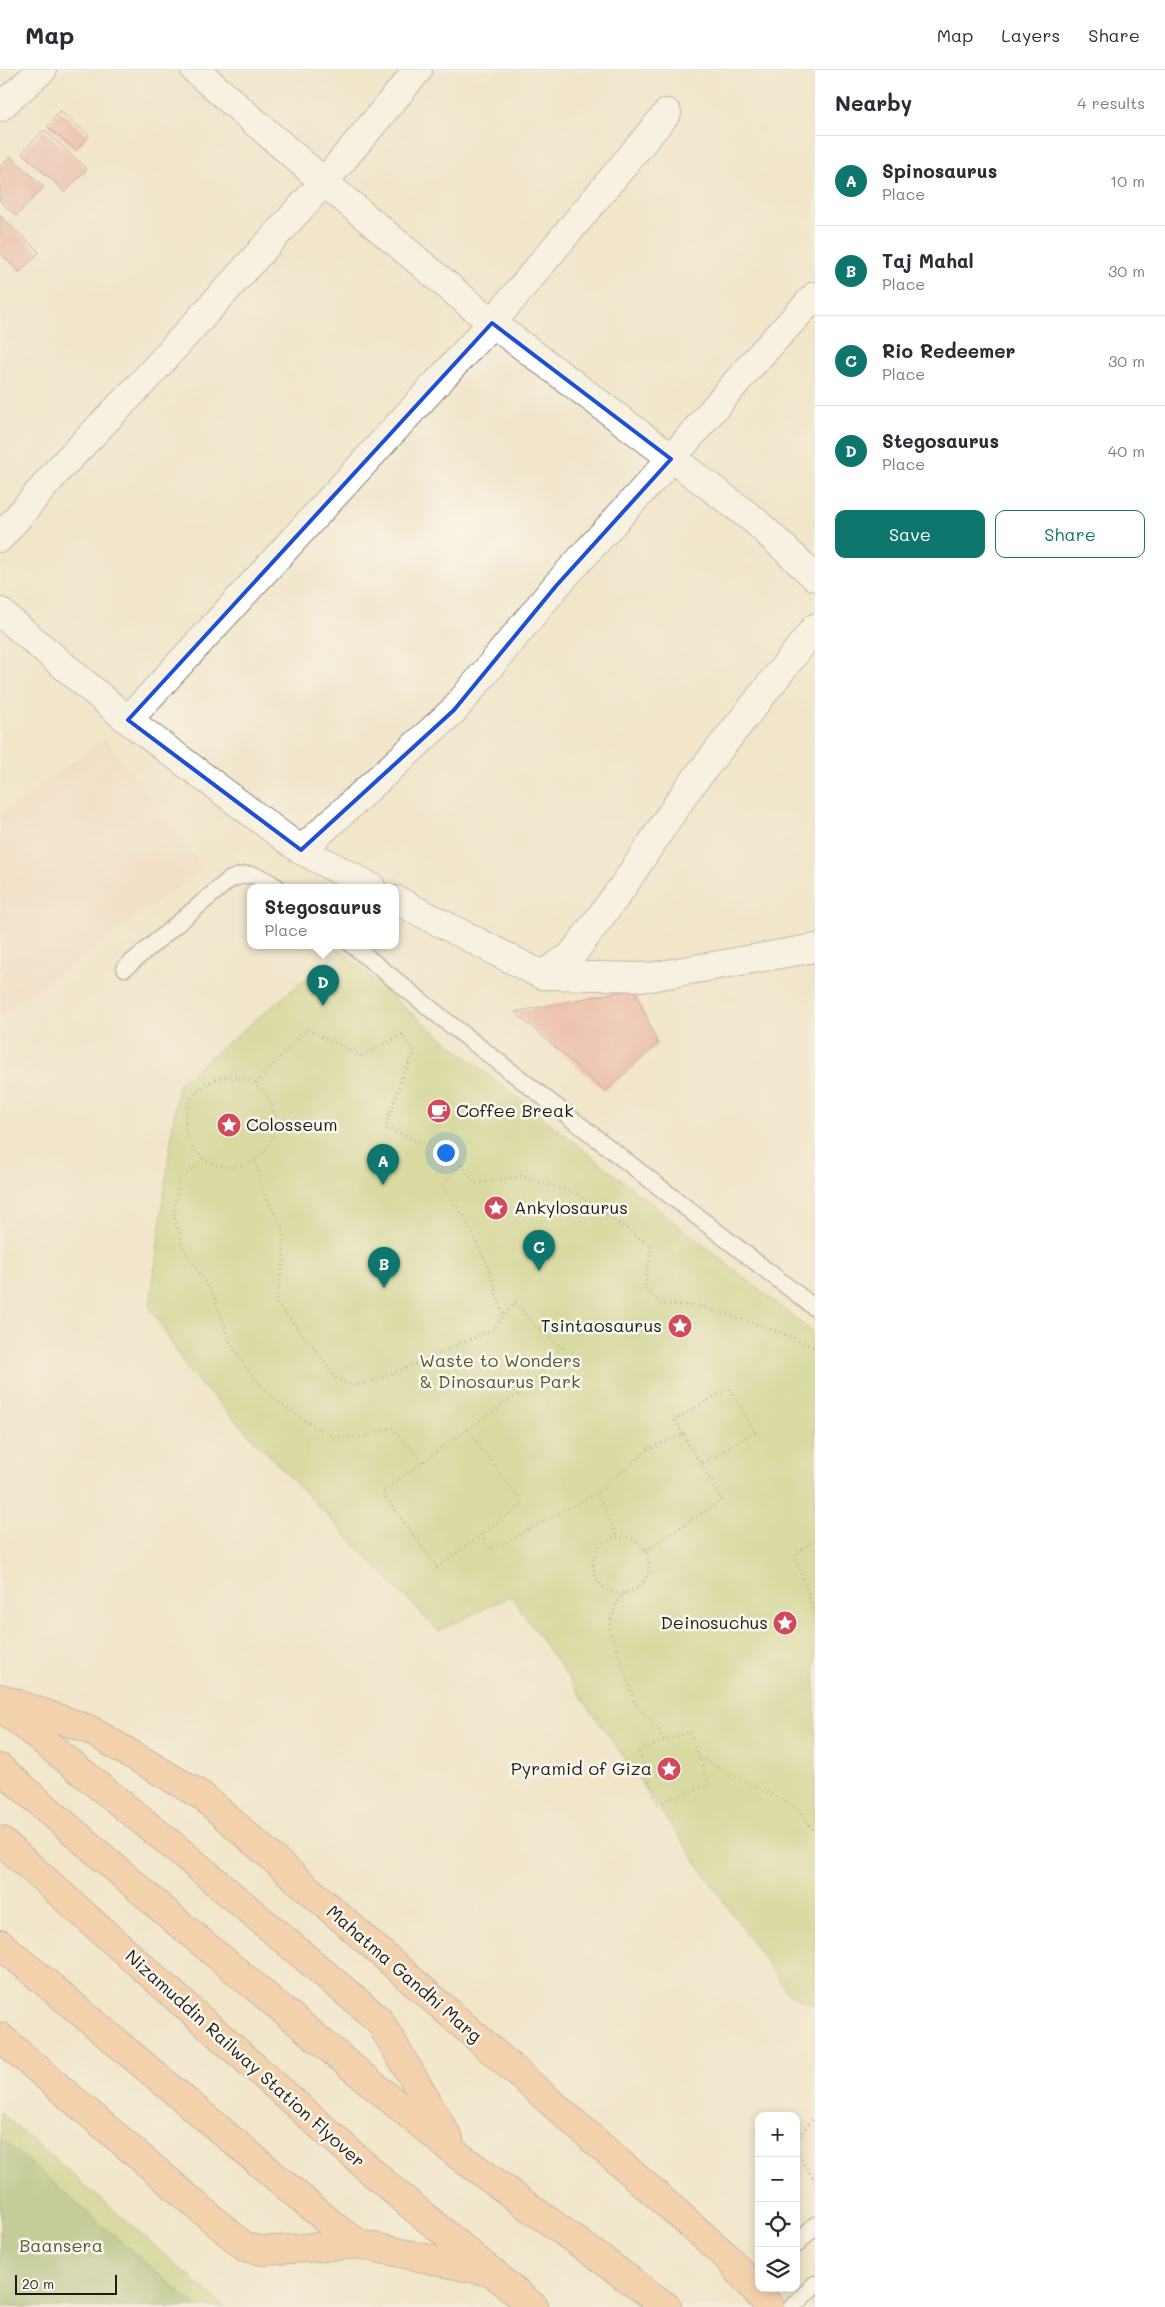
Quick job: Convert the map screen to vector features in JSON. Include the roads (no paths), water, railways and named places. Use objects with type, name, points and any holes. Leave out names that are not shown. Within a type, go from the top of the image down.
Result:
[{"type":"main road","name":"Mahatma Gandhi Marg","points":[[0,1698],[88,1729],[202,1796],[726,2256],[761,2295]]},
{"type":"main road","points":[[0,1706],[177,1849],[379,2020],[459,2156]]},
{"type":"main road","points":[[0,1768],[177,1922],[459,2156],[667,2307]]},
{"type":"main road","name":"Nizamuddin Railway Station Flyover","points":[[0,1840],[390,2188],[494,2273]]},
{"type":"main road","points":[[0,1944],[333,2225],[360,2244]]},
{"type":"main road","points":[[0,2037],[245,2247],[263,2251],[360,2244],[494,2273],[534,2307]]},
{"type":"street","points":[[0,107],[42,70]]},
{"type":"street","points":[[195,70],[324,182],[492,322],[754,520],[815,577]]},
{"type":"street","points":[[0,538],[58,470],[140,385],[324,182],[418,70]]},
{"type":"street","points":[[128,720],[492,322],[667,113]]},
{"type":"street","points":[[301,850],[454,710],[556,586],[815,296]]},
{"type":"street","points":[[0,612],[128,720],[301,850],[365,884]]},
{"type":"street","points":[[542,975],[571,956],[619,892],[687,790],[815,628]]},
{"type":"street","points":[[399,902],[542,975],[650,977],[815,948]]},
{"type":"lane","points":[[125,968],[229,880],[242,874],[257,875],[272,884]]},
{"type":"lane","points":[[357,949],[450,1024],[815,1308]]},
{"type":"lane","points":[[800,2241],[815,2225]]},
{"type":"lane","points":[[792,2307],[815,2284]]},
{"type":"place","name":"Stegosaurus","points":[[323,1006]]},
{"type":"place","name":"Coffee Break","points":[[439,1111]]},
{"type":"place","name":"Colosseum","points":[[229,1125]]},
{"type":"place","name":"Spinosaurus","points":[[383,1185]]},
{"type":"place","name":"Ankylosaurus","points":[[496,1208]]},
{"type":"place","name":"Rio Redeemer","points":[[539,1271]]},
{"type":"place","name":"Taj Mahal","points":[[384,1288]]},
{"type":"place","name":"Tsintaosaurus","points":[[680,1326]]},
{"type":"place","name":"Deinosuchus","points":[[785,1623]]},
{"type":"place","name":"Pyramid of Giza","points":[[669,1769]]},
{"type":"park label","name":"Waste to Wonders & Dinosaurus Park","points":[[500,1371]]},
{"type":"park label","name":"Baansera","points":[[61,2246]]}]
